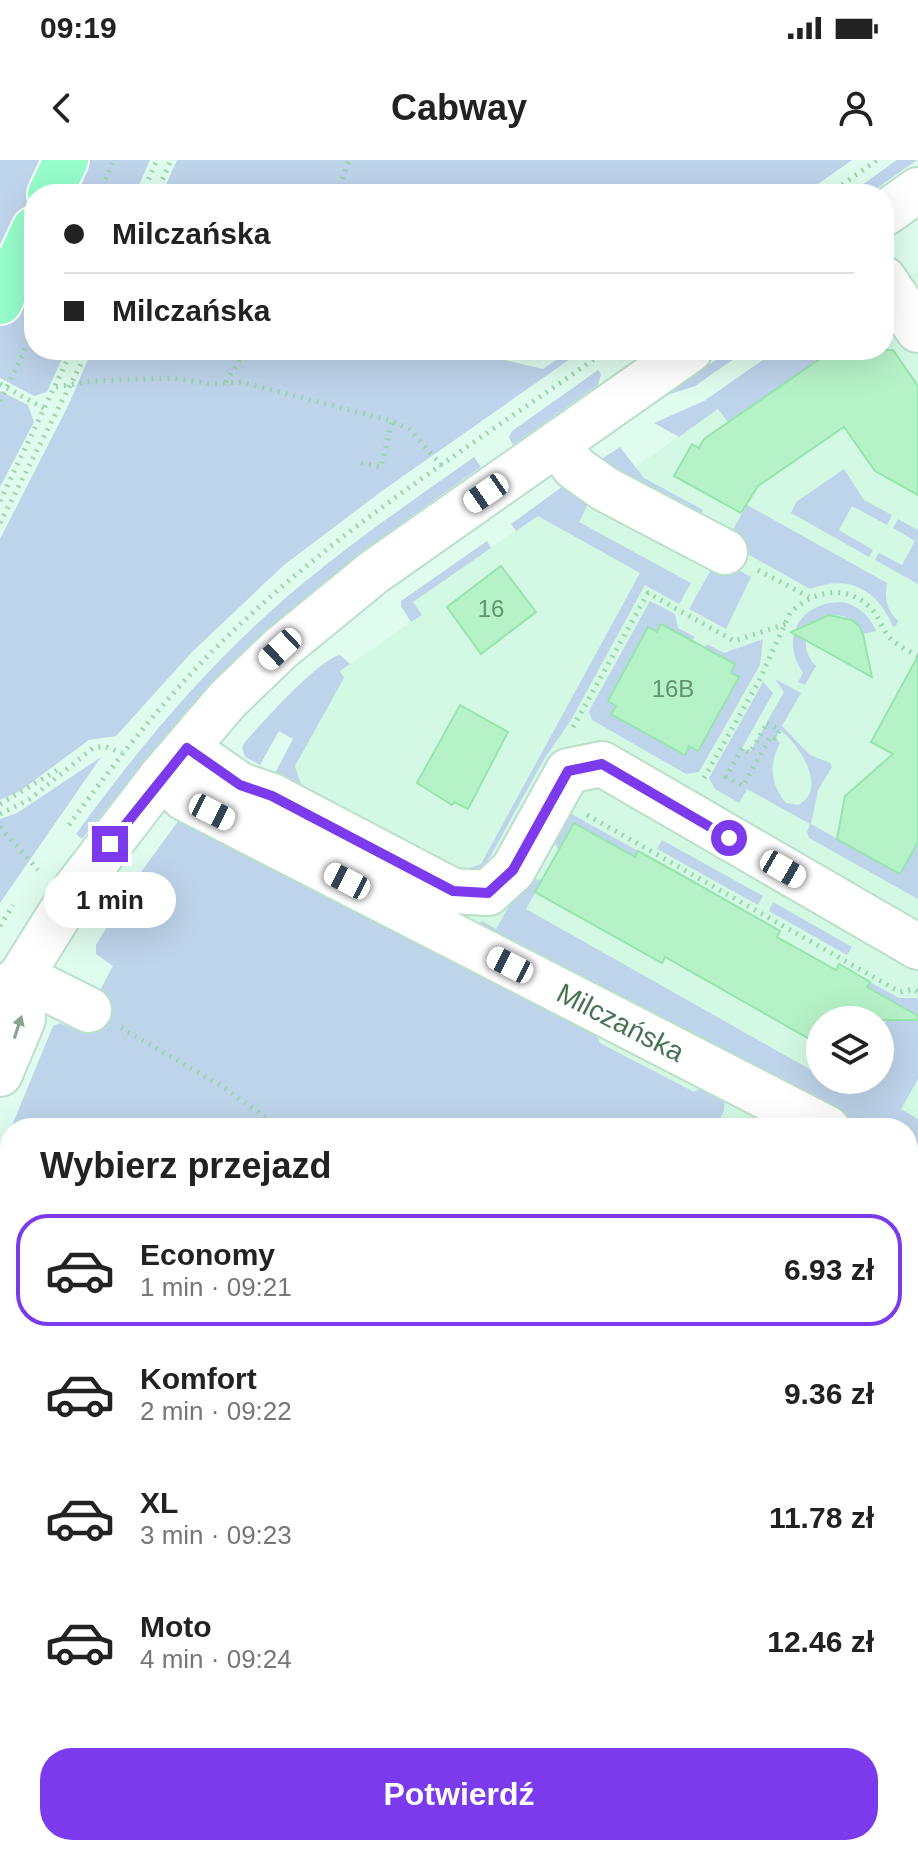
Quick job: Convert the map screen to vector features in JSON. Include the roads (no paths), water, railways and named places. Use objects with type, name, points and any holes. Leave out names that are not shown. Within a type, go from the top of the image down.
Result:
[{"type":"main road","points":[[55,184],[66,160]]},
{"type":"main road","points":[[0,302],[24,250]]},
{"type":"street","points":[[894,207],[918,190]]},
{"type":"street","points":[[894,294],[918,330]]},
{"type":"street","points":[[11,985],[76,888],[174,762],[228,699],[316,618],[374,572],[676,360]]},
{"type":"street","points":[[558,443],[574,467],[605,489],[725,552]]},
{"type":"street","points":[[174,762],[272,796],[453,891],[488,893],[513,870],[568,771],[602,764],[918,947]]},
{"type":"street","name":"Milczańska","points":[[174,762],[184,798],[808,1118]]},
{"type":"street","points":[[11,985],[89,1010]]},
{"type":"street","points":[[0,1074],[23,1019],[11,985]]}]
